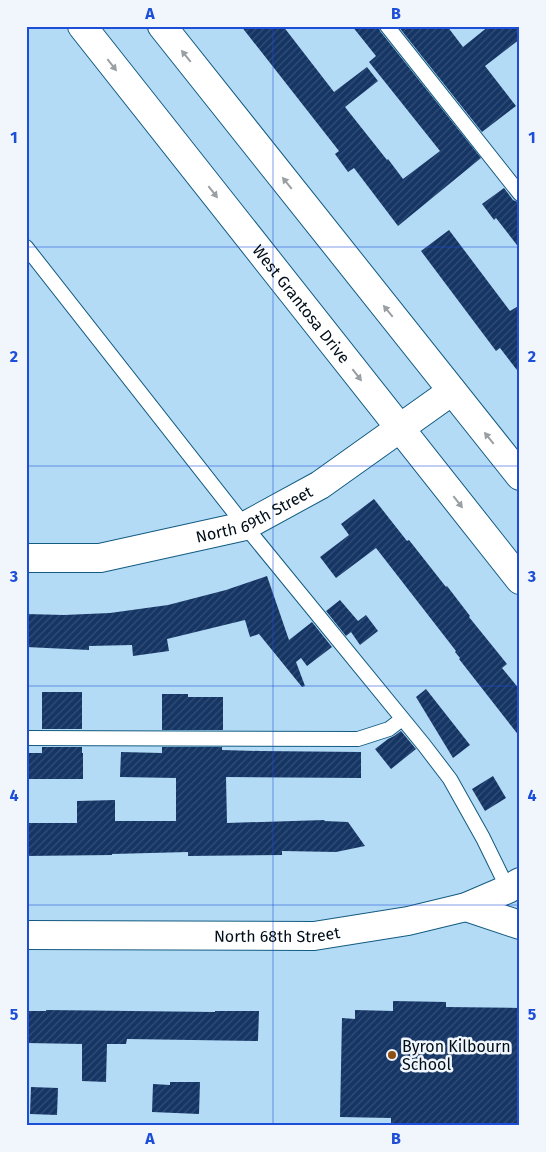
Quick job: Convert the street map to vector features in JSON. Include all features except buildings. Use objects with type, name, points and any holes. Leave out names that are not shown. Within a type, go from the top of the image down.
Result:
[{"type":"street","name":"West Grantosa Drive","points":[[82,26],[520,580]]},
{"type":"street","points":[[162,26],[520,476]]},
{"type":"street","name":"North 69th Street","points":[[26,558],[100,558],[245,526],[320,485],[452,391]]},
{"type":"street","name":"North 68th Street","points":[[26,935],[314,936],[408,921],[466,907],[514,886]]},
{"type":"street","points":[[466,907],[520,925]]},
{"type":"lane","points":[[387,26],[520,194]]},
{"type":"lane","points":[[26,247],[245,526],[450,779],[485,842],[514,886]]},
{"type":"lane","points":[[26,738],[358,739],[389,730],[402,719]]},
{"type":"place","name":"Byron Kilbourn School","points":[[392,1055]]}]
